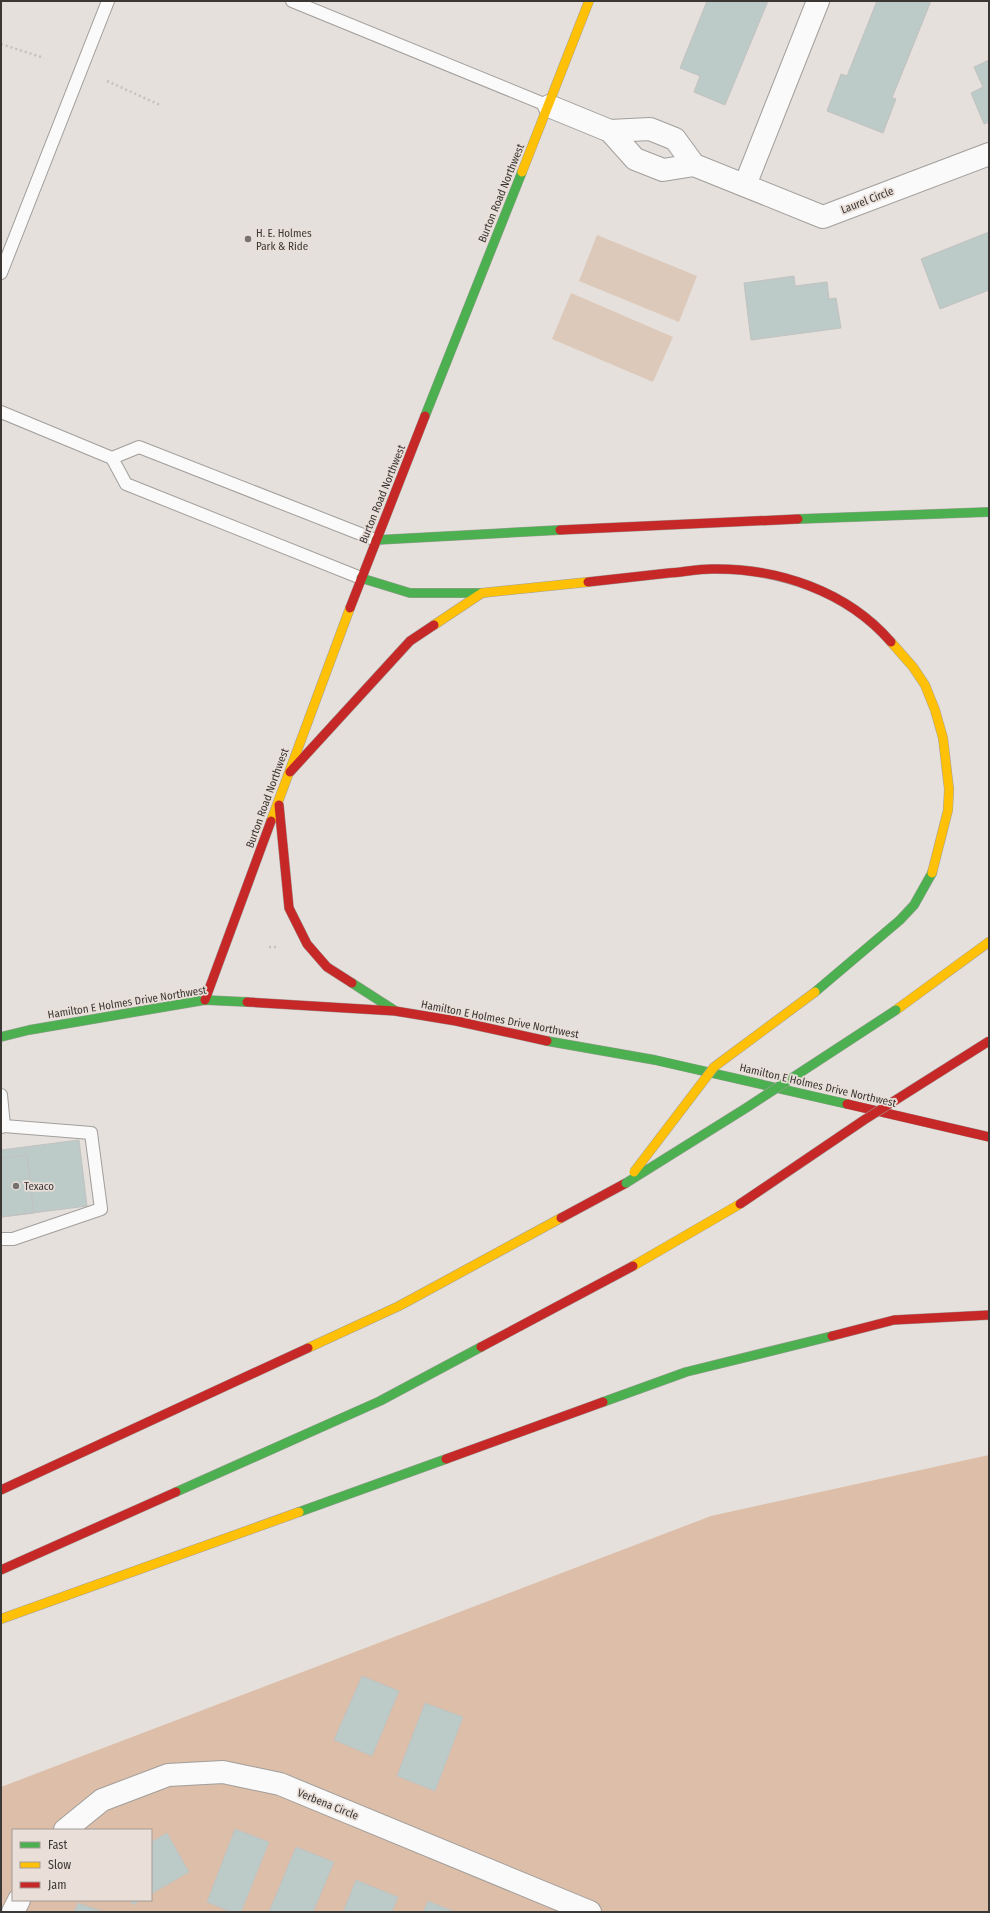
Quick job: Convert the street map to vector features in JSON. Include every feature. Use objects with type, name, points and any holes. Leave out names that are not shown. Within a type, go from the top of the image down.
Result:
[{"type":"main road","name":"Burton Road Northwest","points":[[205,1000],[361,578],[549,106],[589,1]]},
{"type":"main road","points":[[376,540],[657,524],[989,512]]},
{"type":"main road","points":[[361,578],[410,593],[482,593],[711,569],[753,571],[797,581],[824,592],[857,611],[880,629],[913,667],[925,685],[935,710],[947,761],[948,810],[934,870],[914,905],[900,920],[815,992],[714,1067],[626,1183]]},
{"type":"main road","points":[[290,772],[410,641],[482,593]]},
{"type":"main road","points":[[279,800],[289,908],[307,944],[327,967],[395,1011]]},
{"type":"main road","points":[[1,1490],[399,1306],[626,1183],[746,1108],[896,1010],[989,942]]},
{"type":"main road","name":"Hamilton E Holmes Drive Northwest","points":[[1,1037],[28,1030],[205,1000],[395,1011],[456,1021],[552,1042],[655,1060],[989,1137]]},
{"type":"main road","points":[[1,1570],[380,1401],[620,1273],[740,1204],[864,1120],[989,1041]]},
{"type":"main road","points":[[1,1619],[686,1372],[894,1320],[989,1315]]},
{"type":"street","points":[[745,186],[818,1]]},
{"type":"street","points":[[549,106],[610,131],[635,159],[642,162],[663,170],[694,165],[675,139],[650,128],[610,131]]},
{"type":"street","name":"Laurel Circle","points":[[694,165],[823,217],[989,154]]},
{"type":"street","name":"Verbena Circle","points":[[66,1829],[102,1800],[161,1777],[168,1775],[223,1772],[280,1784],[590,1912]]},
{"type":"street","points":[[14,1912],[18,1901]]},
{"type":"lane","points":[[1,273],[108,1]]},
{"type":"lane","points":[[292,1],[549,106]]},
{"type":"lane","points":[[1,412],[112,458],[126,484],[361,578]]},
{"type":"lane","points":[[112,458],[139,448],[376,540]]},
{"type":"lane","points":[[1,1095],[2,1127],[91,1133],[101,1209],[13,1240],[1,1239]]},
{"type":"path","points":[[1,44],[44,58]]},
{"type":"path","points":[[107,81],[160,105]]},
{"type":"shaded area","points":[[597,235],[697,276],[679,322],[579,281]]},
{"type":"shaded area","points":[[571,293],[673,337],[653,382],[552,339]]},
{"type":"shaded area","points":[[989,1455],[989,1912],[1,1912],[1,1787],[711,1516]]},
{"type":"building","points":[[707,1],[768,1],[725,105],[694,92],[700,76],[680,68]]},
{"type":"building","points":[[877,1],[931,1],[892,98],[896,99],[883,133],[827,111],[841,74],[847,76]]},
{"type":"building","points":[[989,60],[989,122],[984,124],[971,93],[983,87],[974,67]]},
{"type":"building","points":[[989,232],[989,290],[940,309],[921,259]]},
{"type":"building","points":[[794,276],[795,286],[827,282],[829,299],[836,298],[841,328],[751,340],[744,283]]},
{"type":"building","name":"Texaco","points":[[79,1140],[87,1206],[1,1217],[1,1150]]},
{"type":"building","name":"Texaco","points":[[27,1155],[34,1213],[1,1217],[1,1158]]},
{"type":"building","points":[[362,1676],[399,1691],[372,1756],[334,1740]]},
{"type":"building","points":[[425,1703],[463,1717],[435,1791],[397,1776]]},
{"type":"building","points":[[235,1829],[269,1842],[241,1912],[231,1912],[207,1902]]},
{"type":"building","points":[[167,1833],[189,1872],[152,1893],[152,1841]]},
{"type":"building","points":[[296,1847],[334,1862],[313,1912],[269,1912]]},
{"type":"building","points":[[356,1880],[398,1897],[392,1912],[343,1912]]},
{"type":"building","points":[[131,1901],[139,1901],[133,1905]]},
{"type":"building","points":[[428,1901],[455,1912],[423,1912]]},
{"type":"building","points":[[78,1903],[104,1912],[74,1912]]},
{"type":"traffic: fast","points":[[425,416],[522,172]]},
{"type":"traffic: fast","points":[[798,519],[989,512]]},
{"type":"traffic: fast","points":[[376,540],[560,530]]},
{"type":"traffic: fast","points":[[361,578],[410,593],[482,593]]},
{"type":"traffic: fast","points":[[815,992],[900,920],[914,905],[932,873]]},
{"type":"traffic: fast","points":[[352,983],[394,1010]]},
{"type":"traffic: fast","points":[[1,1037],[29,1030],[205,1000],[247,1002]]},
{"type":"traffic: fast","points":[[626,1183],[746,1108],[896,1010]]},
{"type":"traffic: fast","points":[[547,1041],[655,1060],[847,1104]]},
{"type":"traffic: fast","points":[[603,1402],[686,1372],[832,1336]]},
{"type":"traffic: fast","points":[[176,1492],[380,1401],[481,1347]]},
{"type":"traffic: fast","points":[[299,1512],[446,1459]]},
{"type":"traffic: slow","points":[[522,172],[589,1]]},
{"type":"traffic: slow","points":[[434,625],[482,593],[588,582]]},
{"type":"traffic: slow","points":[[271,821],[350,608]]},
{"type":"traffic: slow","points":[[891,642],[913,667],[925,685],[935,710],[943,738],[949,789],[948,810],[932,873]]},
{"type":"traffic: slow","points":[[896,1010],[989,942]]},
{"type":"traffic: slow","points":[[634,1172],[714,1067],[815,992]]},
{"type":"traffic: slow","points":[[633,1266],[740,1204]]},
{"type":"traffic: slow","points":[[308,1348],[399,1306],[561,1218]]},
{"type":"traffic: slow","points":[[1,1619],[299,1512]]},
{"type":"traffic: jam","points":[[350,608],[425,416]]},
{"type":"traffic: jam","points":[[560,530],[798,519]]},
{"type":"traffic: jam","points":[[588,582],[707,569],[762,573],[786,578],[810,586],[832,596],[854,609],[873,624],[891,642]]},
{"type":"traffic: jam","points":[[290,772],[410,641],[434,625]]},
{"type":"traffic: jam","points":[[279,805],[289,908],[307,944],[327,967],[352,983]]},
{"type":"traffic: jam","points":[[205,1000],[271,821]]},
{"type":"traffic: jam","points":[[247,1002],[395,1011],[456,1021],[547,1041]]},
{"type":"traffic: jam","points":[[740,1204],[864,1120],[989,1041]]},
{"type":"traffic: jam","points":[[847,1104],[989,1137]]},
{"type":"traffic: jam","points":[[561,1218],[626,1183]]},
{"type":"traffic: jam","points":[[481,1347],[633,1266]]},
{"type":"traffic: jam","points":[[832,1336],[894,1320],[989,1315]]},
{"type":"traffic: jam","points":[[1,1490],[308,1348]]},
{"type":"traffic: jam","points":[[446,1459],[603,1402]]},
{"type":"traffic: jam","points":[[1,1570],[176,1492]]},
{"type":"place","name":"H. E. Holmes Park & Ride","points":[[248,239]]},
{"type":"place","name":"Texaco","points":[[16,1186]]}]
